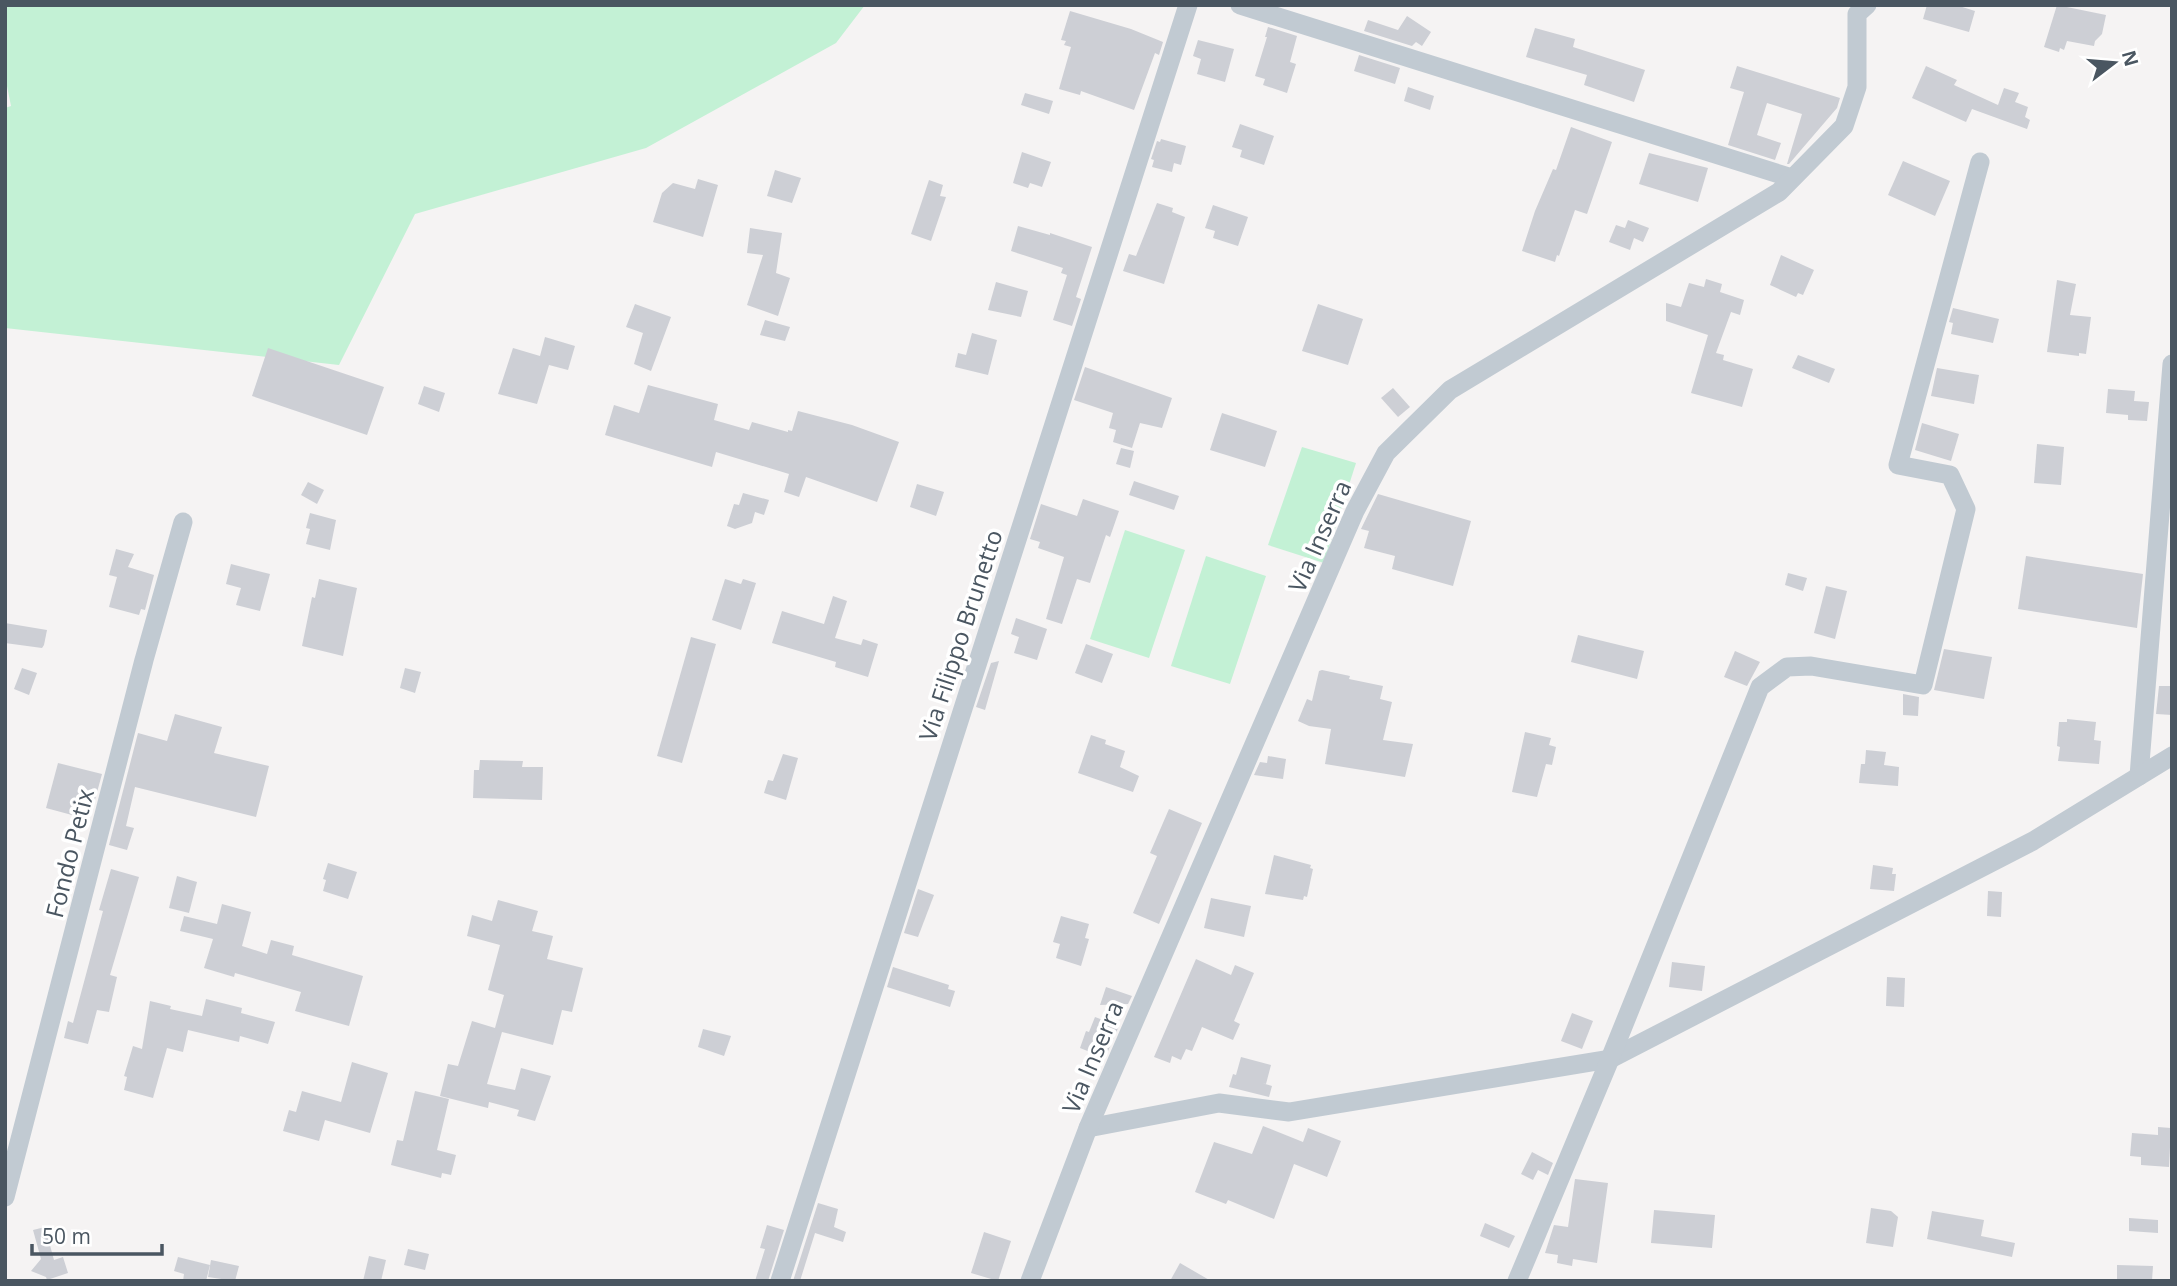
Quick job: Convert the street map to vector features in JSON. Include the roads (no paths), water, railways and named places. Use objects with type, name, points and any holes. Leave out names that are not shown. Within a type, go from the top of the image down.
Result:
[{"type":"street","name":"Via Filippo Brunetto","points":[[780,1281],[1188,5]]},
{"type":"street","points":[[1240,5],[1792,178]]},
{"type":"street","name":"Via Inserra","points":[[1030,1281],[1088,1128],[1355,511],[1386,453],[1450,390],[1779,192],[1843,126],[1857,87],[1857,14],[1867,5]]},
{"type":"street","points":[[1517,1281],[1760,687],[1787,667],[1811,666],[1923,685],[1966,509],[1950,475],[1898,465],[1980,162]]},
{"type":"street","points":[[2139,776],[2172,364]]},
{"type":"street","name":"Fondo Petix","points":[[5,1198],[144,660],[183,522]]},
{"type":"street","points":[[1088,1128],[1219,1102],[1289,1112],[1610,1059],[2033,841],[2172,756]]}]
